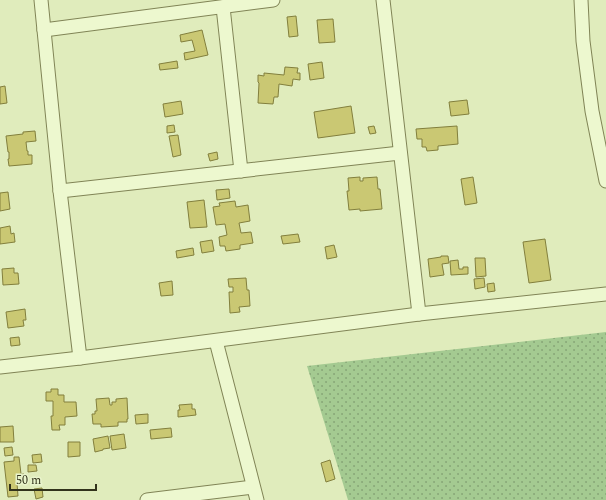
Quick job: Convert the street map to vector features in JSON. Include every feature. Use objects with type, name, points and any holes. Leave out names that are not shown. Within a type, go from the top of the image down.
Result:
[{"type":"street","points":[[41,0],[60,190],[80,358]]},
{"type":"street","points":[[44,30],[273,0]]},
{"type":"street","points":[[383,0],[419,314]]},
{"type":"street","points":[[581,0],[583,41],[592,111],[606,181]]},
{"type":"street","points":[[223,7],[241,171]]},
{"type":"street","points":[[60,190],[400,153]]},
{"type":"street","points":[[0,367],[216,341],[419,314],[606,294]]},
{"type":"street","points":[[216,341],[257,500]]},
{"type":"street","points":[[147,500],[253,487]]},
{"type":"green space","points":[[606,332],[606,500],[348,500],[307,366]]},
{"type":"building","points":[[296,16],[298,36],[289,37],[287,17]]},
{"type":"building","points":[[333,19],[335,42],[319,43],[317,20]]},
{"type":"building","points":[[202,30],[208,55],[185,60],[184,53],[195,51],[192,40],[181,42],[180,35]]},
{"type":"building","points":[[177,61],[178,68],[160,70],[159,64]]},
{"type":"building","points":[[322,62],[324,78],[310,80],[308,64]]},
{"type":"building","points":[[285,67],[298,68],[297,73],[300,73],[300,80],[293,79],[292,86],[279,84],[278,97],[274,97],[273,104],[258,103],[258,75],[264,76],[264,73],[284,75]]},
{"type":"building","points":[[5,86],[7,103],[0,104],[0,87]]},
{"type":"building","points":[[467,100],[469,114],[451,116],[449,102]]},
{"type":"building","points":[[181,101],[183,114],[165,117],[163,104]]},
{"type":"building","points":[[351,106],[355,133],[318,138],[314,112]]},
{"type":"building","points":[[174,125],[175,132],[167,133],[167,126]]},
{"type":"building","points":[[374,126],[376,133],[370,134],[368,127]]},
{"type":"building","points":[[457,126],[458,144],[438,146],[438,150],[427,151],[426,147],[422,147],[422,139],[417,139],[416,129]]},
{"type":"building","points":[[35,131],[36,141],[26,142],[28,155],[32,155],[32,164],[9,166],[9,152],[6,136]]},
{"type":"building","points":[[178,135],[181,155],[173,157],[169,136]]},
{"type":"building","points":[[217,152],[218,159],[210,161],[208,154]]},
{"type":"building","points":[[360,177],[360,181],[363,181],[363,178],[377,177],[382,209],[360,211],[360,209],[349,210],[347,191],[349,191],[348,178]]},
{"type":"building","points":[[473,177],[477,203],[465,205],[461,179]]},
{"type":"building","points":[[229,189],[230,198],[217,200],[216,190]]},
{"type":"building","points":[[8,192],[10,209],[0,211],[0,193]]},
{"type":"building","points":[[204,200],[207,227],[190,228],[187,202]]},
{"type":"building","points":[[235,201],[236,207],[248,205],[250,221],[239,223],[241,233],[251,232],[253,243],[240,245],[240,249],[226,251],[225,246],[220,246],[219,237],[227,235],[225,224],[216,225],[213,207],[220,206],[219,203]]},
{"type":"building","points":[[10,226],[11,234],[14,233],[15,242],[0,244],[0,228]]},
{"type":"building","points":[[298,234],[300,242],[283,244],[281,236]]},
{"type":"building","points":[[545,239],[551,280],[529,283],[523,242]]},
{"type":"building","points":[[212,240],[214,251],[202,253],[200,242]]},
{"type":"building","points":[[334,245],[337,257],[327,259],[325,247]]},
{"type":"building","points":[[193,248],[194,255],[177,258],[176,251]]},
{"type":"building","points":[[448,256],[449,263],[442,264],[444,275],[430,277],[428,259]]},
{"type":"building","points":[[475,258],[485,258],[486,276],[476,277]]},
{"type":"building","points":[[458,260],[459,269],[468,267],[468,274],[451,275],[450,261]]},
{"type":"building","points":[[14,268],[14,273],[18,273],[19,284],[3,285],[2,269]]},
{"type":"building","points":[[246,278],[247,290],[249,290],[250,306],[239,307],[240,312],[230,313],[229,292],[233,292],[233,287],[229,287],[228,279]]},
{"type":"building","points":[[484,278],[485,287],[475,289],[474,279]]},
{"type":"building","points":[[172,281],[173,295],[161,296],[159,283]]},
{"type":"building","points":[[494,283],[495,291],[488,292],[487,284]]},
{"type":"building","points":[[25,309],[26,320],[23,320],[24,326],[8,328],[6,312]]},
{"type":"building","points":[[19,337],[20,345],[11,346],[10,338]]},
{"type":"building","points":[[51,389],[58,389],[58,395],[64,395],[64,402],[76,402],[77,416],[65,417],[65,425],[59,425],[60,430],[52,430],[51,416],[53,416],[53,401],[46,401],[46,392],[51,392]]},
{"type":"building","points":[[109,398],[110,405],[112,405],[112,402],[116,402],[116,399],[127,398],[127,422],[118,422],[118,426],[101,427],[101,424],[93,424],[92,414],[95,414],[95,411],[97,411],[96,399]]},
{"type":"building","points":[[192,404],[192,409],[195,409],[196,415],[178,417],[178,410],[180,410],[179,405]]},
{"type":"building","points":[[148,414],[148,423],[136,424],[135,415]]},
{"type":"building","points":[[13,426],[14,442],[0,442],[0,427]]},
{"type":"building","points":[[171,428],[172,437],[151,439],[150,430]]},
{"type":"building","points":[[124,434],[126,448],[112,450],[110,436]]},
{"type":"building","points":[[108,436],[110,448],[95,452],[93,439]]},
{"type":"building","points":[[68,442],[80,442],[80,456],[68,457]]},
{"type":"building","points":[[12,447],[13,455],[5,456],[4,448]]},
{"type":"building","points":[[41,454],[42,462],[33,463],[32,455]]},
{"type":"building","points":[[14,457],[19,457],[21,474],[24,474],[25,482],[17,483],[18,496],[8,497],[4,462],[14,461]]},
{"type":"building","points":[[330,460],[335,479],[326,482],[321,463]]},
{"type":"building","points":[[28,465],[36,465],[37,471],[28,472]]},
{"type":"building","points":[[42,488],[43,497],[36,499],[34,489]]}]
